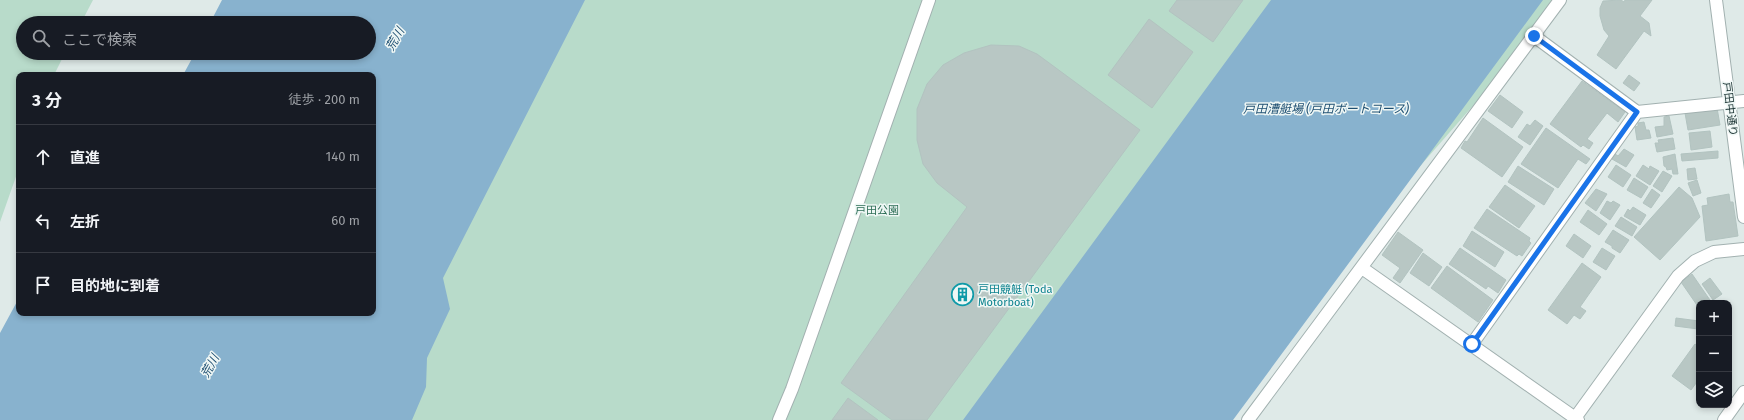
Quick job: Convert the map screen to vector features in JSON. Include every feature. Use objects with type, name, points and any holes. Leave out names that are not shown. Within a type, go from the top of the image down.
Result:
[{"type":"street","points":[[779,420],[800,367],[928,0]]},
{"type":"street","points":[[1248,420],[1560,0]]},
{"type":"street","name":"戸田中通り","points":[[1716,0],[1744,217]]},
{"type":"street","points":[[1534,36],[1637,112],[1744,100]]},
{"type":"street","points":[[1472,344],[1637,112]]},
{"type":"street","points":[[1362,268],[1472,344],[1576,419],[1678,276],[1695,261],[1714,252],[1744,249]]},
{"type":"street","points":[[1724,420],[1744,392]]},
{"type":"green space","points":[[0,0],[93,0],[85,16],[16,16],[16,60],[62,60],[56,72],[16,72],[16,177],[0,222]]},
{"type":"green space","name":"戸田公園","points":[[429,0],[1560,0],[1534,36],[1421,165],[1216,420],[194,420],[368,316],[376,316],[376,296]]},
{"type":"water","name":"荒川","points":[[222,0],[585,0],[443,278],[450,309],[427,358],[426,387],[412,420],[0,420],[0,333],[16,304],[16,316],[376,316],[376,72],[185,72],[191,60],[376,60],[376,16],[214,16]]},
{"type":"water","name":"戸田漕艇場 (戸田ボートコース)","points":[[1271,0],[1543,0],[1233,420],[963,420]]},
{"type":"building","points":[[1177,0],[1243,0],[1213,42],[1169,11]]},
{"type":"building","points":[[1621,0],[1624,2],[1625,0],[1652,0],[1640,16],[1649,23],[1651,36],[1644,31],[1616,69],[1597,55],[1609,36],[1604,30],[1600,16],[1600,8],[1603,1]]},
{"type":"building","points":[[1149,19],[1193,52],[1152,108],[1108,75]]},
{"type":"building","name":"戸田競艇 (Toda Motorboat)","points":[[991,45],[1019,46],[1037,54],[1140,130],[927,420],[892,420],[841,383],[967,207],[937,183],[923,164],[917,140],[917,109],[927,84],[943,65],[964,53]]},
{"type":"building","points":[[1629,75],[1640,83],[1634,91],[1623,83]]},
{"type":"building","points":[[1582,81],[1625,112],[1618,122],[1607,113],[1587,139],[1593,143],[1589,149],[1583,145],[1581,147],[1550,124]]},
{"type":"building","points":[[1500,95],[1523,112],[1512,128],[1488,111]]},
{"type":"building","points":[[1717,108],[1720,125],[1688,130],[1685,113]]},
{"type":"building","points":[[1669,116],[1673,134],[1657,137],[1655,127],[1664,126],[1664,117]]},
{"type":"building","points":[[1483,118],[1523,147],[1502,177],[1461,148],[1465,141],[1467,142]]},
{"type":"building","points":[[1535,120],[1543,126],[1530,145],[1518,137],[1527,124],[1530,126]]},
{"type":"building","points":[[1644,122],[1646,130],[1649,130],[1651,138],[1637,140],[1635,127],[1638,126],[1638,123]]},
{"type":"building","points":[[1546,128],[1590,159],[1586,164],[1578,159],[1558,188],[1521,164]]},
{"type":"building","points":[[1710,131],[1712,147],[1691,150],[1689,133]]},
{"type":"building","points":[[1673,138],[1675,149],[1657,152],[1655,143],[1659,143],[1658,140]]},
{"type":"building","points":[[1624,149],[1634,155],[1626,167],[1612,159],[1615,154],[1618,156]]},
{"type":"building","points":[[1718,151],[1718,158],[1682,161],[1681,154]]},
{"type":"building","points":[[1675,154],[1678,174],[1673,174],[1672,169],[1667,170],[1664,166],[1663,157]]},
{"type":"building","points":[[1616,165],[1631,175],[1623,187],[1608,177]]},
{"type":"building","points":[[1643,165],[1649,169],[1650,166],[1659,171],[1650,185],[1636,176]]},
{"type":"building","points":[[1518,166],[1554,189],[1544,205],[1508,182]]},
{"type":"building","points":[[1695,168],[1697,179],[1688,180],[1687,169]]},
{"type":"building","points":[[1663,171],[1672,176],[1662,192],[1653,186]]},
{"type":"building","points":[[1634,178],[1648,187],[1641,198],[1627,190]]},
{"type":"building","points":[[1697,180],[1701,193],[1693,196],[1688,183]]},
{"type":"building","points":[[1505,185],[1535,206],[1519,228],[1489,207]]},
{"type":"building","points":[[1679,187],[1692,198],[1700,217],[1660,260],[1634,237]]},
{"type":"building","points":[[1596,189],[1607,194],[1596,211],[1585,203]]},
{"type":"building","points":[[1652,189],[1660,195],[1651,208],[1643,203]]},
{"type":"building","points":[[1729,194],[1730,202],[1733,202],[1738,236],[1706,241],[1702,206],[1708,205],[1707,198]]},
{"type":"building","points":[[1607,201],[1611,203],[1613,201],[1620,205],[1610,220],[1600,213]]},
{"type":"building","points":[[1633,207],[1646,215],[1640,225],[1624,216],[1628,209],[1630,211]]},
{"type":"building","points":[[1487,209],[1530,238],[1529,241],[1531,243],[1522,256],[1519,254],[1517,256],[1474,228]]},
{"type":"building","points":[[1588,210],[1607,224],[1599,235],[1580,222]]},
{"type":"building","points":[[1621,217],[1637,227],[1632,236],[1615,226]]},
{"type":"building","points":[[1613,230],[1629,240],[1620,253],[1605,242]]},
{"type":"building","points":[[1472,231],[1504,252],[1495,267],[1463,246]]},
{"type":"building","points":[[1398,232],[1423,250],[1400,283],[1393,278],[1400,268],[1382,255]]},
{"type":"building","points":[[1574,234],[1591,246],[1583,258],[1566,246]]},
{"type":"building","points":[[1460,248],[1506,280],[1498,293],[1488,286],[1486,289],[1449,264]]},
{"type":"building","points":[[1602,248],[1615,256],[1606,270],[1593,262]]},
{"type":"building","points":[[1423,253],[1442,267],[1429,286],[1410,273]]},
{"type":"building","points":[[1582,263],[1601,277],[1580,307],[1586,311],[1580,319],[1574,315],[1567,324],[1548,310]]},
{"type":"building","points":[[1447,266],[1493,300],[1478,322],[1431,288]]},
{"type":"building","points":[[1692,274],[1710,300],[1696,300],[1696,304],[1681,282]]},
{"type":"building","points":[[1710,278],[1722,294],[1713,300],[1702,284]]},
{"type":"building","points":[[1676,318],[1696,321],[1696,329],[1675,326]]},
{"type":"building","points":[[1695,344],[1696,383],[1691,390],[1672,376]]},
{"type":"building","points":[[848,398],[878,420],[832,420]]},
{"type":"place","name":"戸田競艇 (Toda Motorboat)","points":[[962,295]]},
{"type":"route","points":[[1472,344],[1637,112],[1534,36]]}]
